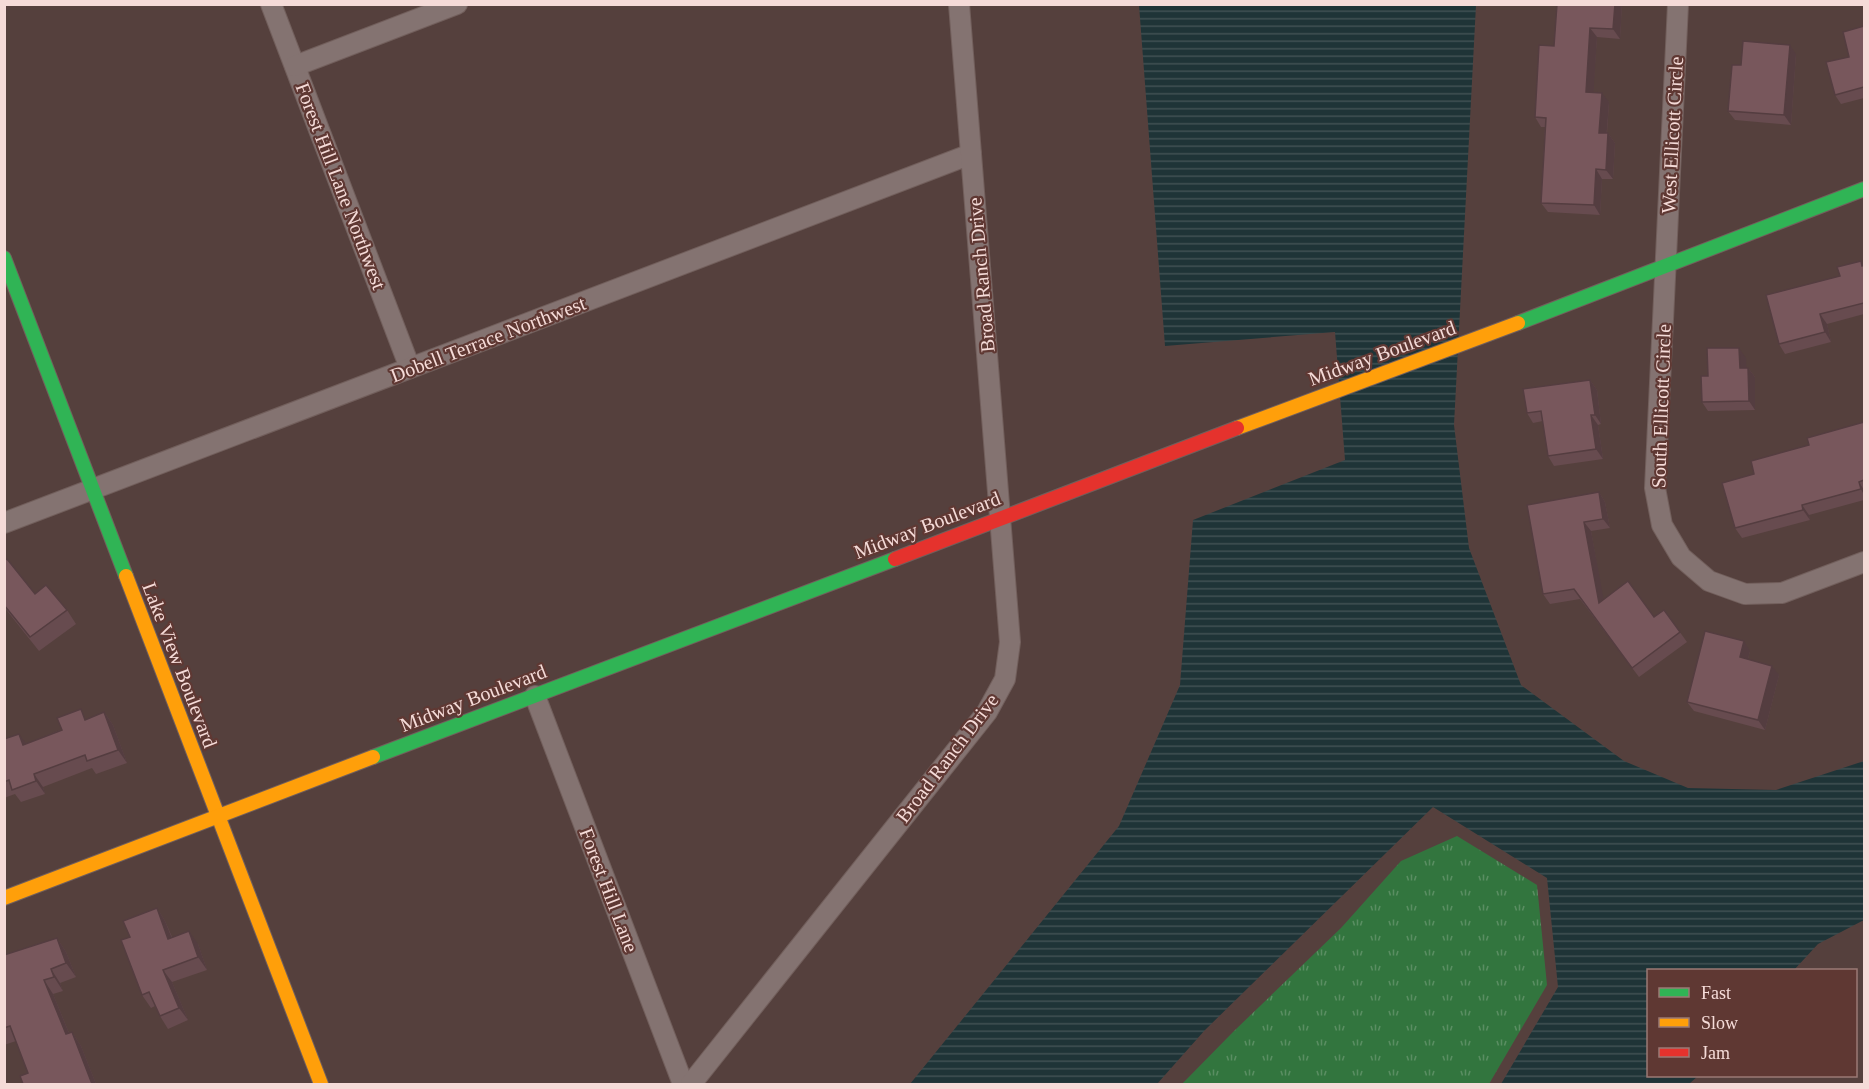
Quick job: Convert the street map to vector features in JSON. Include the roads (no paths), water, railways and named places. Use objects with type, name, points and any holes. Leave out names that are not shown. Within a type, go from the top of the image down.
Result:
[{"type":"street","name":"Forest Hill Lane Northwest","points":[[272,4],[410,368]]},
{"type":"street","points":[[295,66],[457,4]]},
{"type":"street","name":"Broad Ranch Drive","points":[[691,1084],[987,712],[1005,679],[1010,642],[959,4]]},
{"type":"street","name":"West Ellicott Circle","points":[[1666,265],[1678,4]]},
{"type":"street","name":"Dobell Terrace Northwest","points":[[4,523],[971,154]]},
{"type":"street","name":"Midway Boulevard","points":[[4,898],[1335,391],[1472,341],[1864,189]]},
{"type":"street","name":"Lake View Boulevard","points":[[4,258],[321,1084]]},
{"type":"street","name":"South Ellicott Circle","points":[[1666,265],[1655,488],[1662,525],[1681,557],[1709,581],[1745,594],[1782,593],[1864,562]]},
{"type":"street","name":"Forest Hill Lane","points":[[535,696],[683,1084]]},
{"type":"water","points":[[1139,5],[1476,5],[1454,425],[1469,548],[1521,685],[1624,761],[1688,788],[1776,790],[1864,761],[1864,920],[1818,944],[1795,969],[1647,969],[1647,1077],[1697,1077],[1689,1084],[1501,1084],[1558,987],[1547,878],[1433,807],[1205,1030],[1157,1084],[910,1084],[1119,826],[1180,685],[1193,520],[1345,460],[1335,332],[1165,346]]}]
